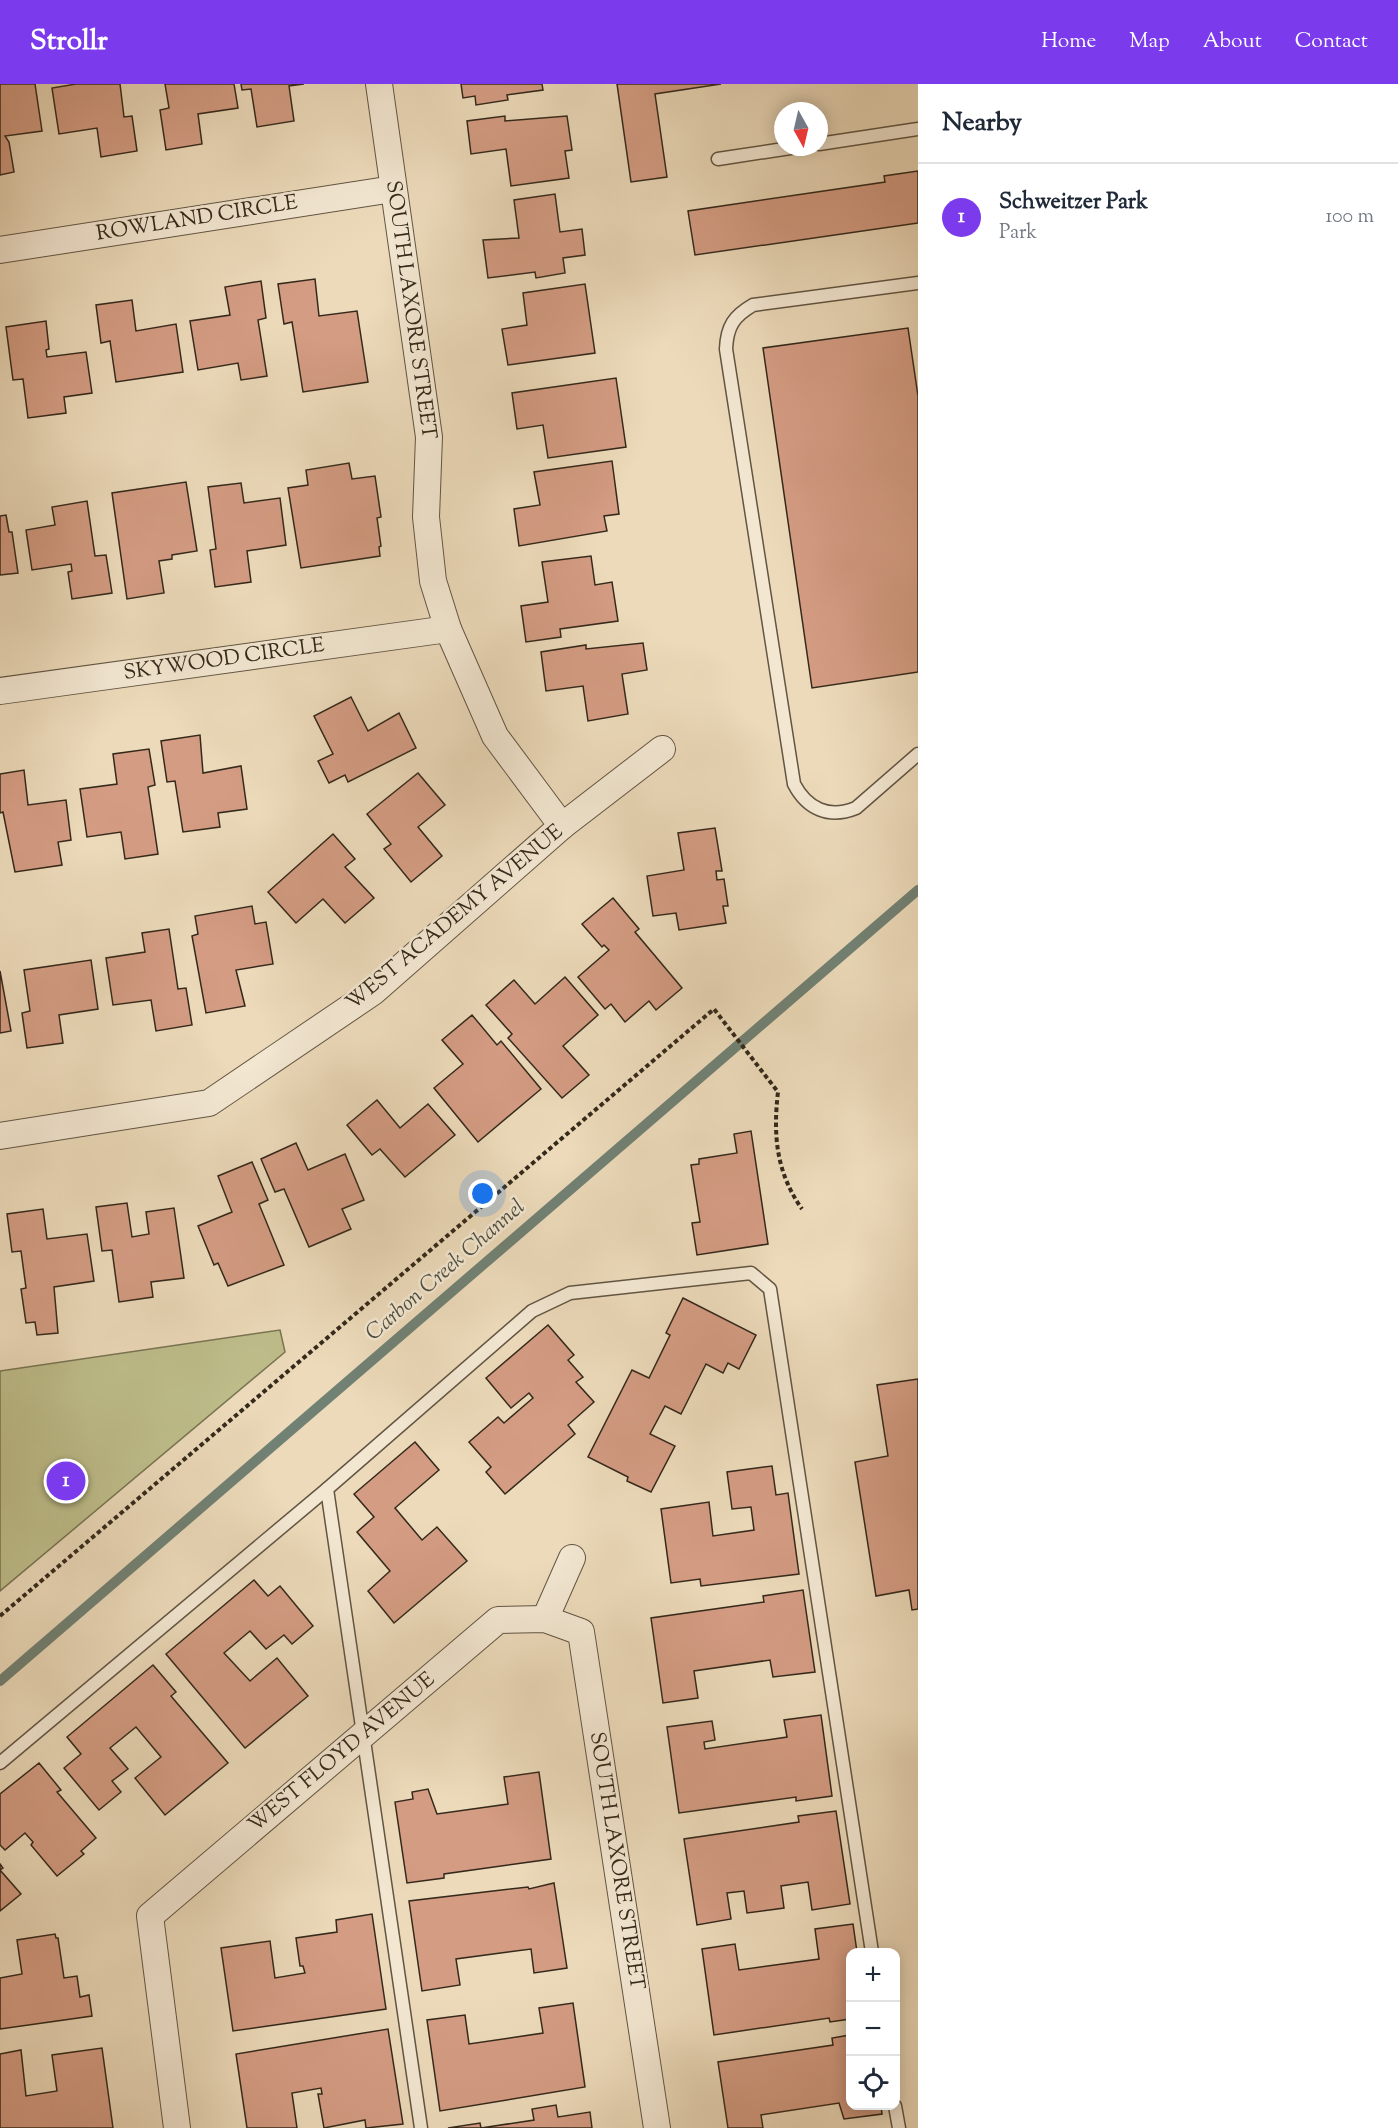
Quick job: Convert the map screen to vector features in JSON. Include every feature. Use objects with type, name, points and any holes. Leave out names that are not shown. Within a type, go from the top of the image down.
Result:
[{"type":"street","name":"SOUTH LAXORE STREET","points":[[379,84],[429,437],[426,517],[433,581],[448,629],[495,736],[562,826]]},
{"type":"street","name":"ROWLAND CIRCLE","points":[[0,250],[393,189]]},
{"type":"street","name":"SKYWOOD CIRCLE","points":[[0,691],[448,629]]},
{"type":"street","name":"WEST ACADEMY AVENUE","points":[[0,1136],[209,1103],[374,992],[562,826],[662,749]]},
{"type":"street","points":[[545,1618],[572,1558]]},
{"type":"street","name":"SOUTH LAXORE STREET","points":[[545,1618],[581,1632],[657,2128]]},
{"type":"street","name":"WEST FLOYD AVENUE","points":[[177,2128],[150,1916],[498,1620],[545,1618]]},
{"type":"lane","points":[[828,143],[918,129]]},
{"type":"lane","points":[[718,159],[774,150]]},
{"type":"lane","points":[[918,283],[753,305],[736,315],[726,333],[726,348],[794,784],[802,799],[814,807],[828,814],[843,813],[856,808],[918,754]]},
{"type":"lane","points":[[0,1763],[327,1489],[532,1311],[570,1293],[751,1274],[770,1289],[871,1948]]},
{"type":"lane","points":[[327,1489],[421,2128]]},
{"type":"lane","points":[[896,2110],[899,2128]]},
{"type":"path","points":[[0,1616],[714,1009],[778,1092],[775,1121],[779,1164],[791,1194],[802,1209]]},
{"type":"green space","points":[[280,1330],[285,1352],[0,1591],[0,1371]]},
{"type":"building","points":[[0,84],[35,84],[42,131],[5,136],[9,142],[14,172],[0,175]]},
{"type":"building","points":[[76,84],[120,84],[124,117],[132,116],[137,151],[101,157],[97,128],[59,134],[52,88]]},
{"type":"building","points":[[165,84],[234,84],[238,108],[198,114],[202,144],[166,150],[160,110],[169,108]]},
{"type":"building","points":[[241,84],[304,84],[289,86],[294,121],[257,127],[251,89],[242,90]]},
{"type":"building","points":[[461,84],[542,84],[543,90],[507,95],[508,100],[476,105],[475,96],[463,98]]},
{"type":"building","points":[[617,84],[721,84],[655,94],[667,177],[631,182]]},
{"type":"building","points":[[505,116],[505,121],[567,116],[572,150],[565,151],[569,178],[511,186],[506,149],[471,154],[467,121]]},
{"type":"building","points":[[918,171],[918,223],[695,255],[688,211],[885,182],[884,176]]},
{"type":"building","points":[[555,194],[560,232],[582,229],[585,255],[563,258],[565,273],[536,278],[535,272],[488,278],[483,240],[519,238],[514,200]]},
{"type":"building","points":[[315,279],[319,316],[357,311],[368,382],[303,392],[292,322],[284,324],[278,284]]},
{"type":"building","points":[[261,281],[266,318],[258,320],[267,376],[241,380],[238,363],[198,370],[190,321],[230,315],[225,287]]},
{"type":"building","points":[[585,284],[595,353],[508,365],[502,329],[527,325],[523,293]]},
{"type":"building","points":[[132,300],[136,331],[176,324],[183,372],[116,382],[110,341],[101,343],[96,305]]},
{"type":"building","points":[[46,321],[49,349],[46,350],[47,357],[86,352],[92,393],[64,397],[66,413],[28,418],[23,379],[13,380],[6,327]]},
{"type":"building","points":[[908,328],[918,396],[918,672],[812,688],[763,348]]},
{"type":"building","points":[[616,378],[626,447],[548,458],[543,425],[517,429],[512,393]]},
{"type":"building","points":[[612,461],[619,514],[604,516],[607,531],[519,546],[514,509],[540,505],[534,472]]},
{"type":"building","points":[[349,463],[352,479],[375,476],[381,517],[377,518],[380,556],[301,568],[288,488],[308,485],[306,470]]},
{"type":"building","points":[[186,482],[197,551],[172,555],[172,559],[159,561],[164,593],[127,599],[112,493]]},
{"type":"building","points":[[241,483],[244,503],[280,498],[286,545],[247,551],[251,582],[215,587],[210,550],[216,549],[208,487]]},
{"type":"building","points":[[87,501],[95,556],[106,555],[112,593],[72,599],[68,572],[72,571],[71,564],[32,570],[26,530],[55,525],[52,507]]},
{"type":"building","points":[[6,515],[9,532],[12,532],[18,573],[0,575],[0,516]]},
{"type":"building","points":[[591,556],[595,585],[612,582],[618,621],[560,629],[561,637],[526,642],[521,606],[548,602],[542,562]]},
{"type":"building","points":[[643,643],[647,670],[622,674],[628,714],[588,721],[583,686],[546,691],[541,652],[586,645],[586,649]]},
{"type":"building","points":[[351,697],[368,731],[399,713],[416,748],[348,782],[345,775],[329,783],[318,761],[333,754],[314,716]]},
{"type":"building","points":[[200,735],[203,773],[241,766],[247,809],[218,813],[220,827],[183,832],[175,781],[167,782],[161,741]]},
{"type":"building","points":[[149,749],[155,785],[148,787],[158,854],[125,859],[121,832],[87,837],[80,789],[117,784],[113,754]]},
{"type":"building","points":[[24,770],[28,805],[66,800],[71,840],[58,842],[62,865],[15,872],[3,812],[0,813],[0,774]]},
{"type":"building","points":[[418,773],[445,805],[418,827],[442,856],[411,882],[384,849],[391,844],[367,814]]},
{"type":"building","points":[[715,828],[722,871],[716,871],[717,880],[724,879],[728,906],[723,906],[726,923],[679,930],[676,913],[653,916],[647,876],[684,870],[678,833]]},
{"type":"building","points":[[333,834],[355,859],[345,867],[374,898],[345,923],[323,899],[296,923],[268,892]]},
{"type":"building","points":[[613,898],[639,929],[635,932],[682,988],[656,1010],[649,1001],[625,1022],[611,1004],[605,1009],[578,977],[609,950],[604,945],[602,947],[582,924]]},
{"type":"building","points":[[252,906],[255,924],[266,922],[273,964],[236,970],[245,1006],[206,1013],[192,936],[198,934],[195,916]]},
{"type":"building","points":[[169,929],[178,989],[186,988],[192,1025],[156,1031],[151,1000],[113,1005],[106,958],[145,952],[142,933]]},
{"type":"building","points":[[91,960],[98,1009],[59,1015],[63,1043],[27,1048],[22,1013],[30,1011],[24,970]]},
{"type":"building","points":[[0,971],[11,1031],[0,1033]]},
{"type":"building","points":[[565,977],[598,1015],[563,1046],[589,1075],[562,1098],[508,1038],[512,1034],[486,1005],[514,980],[535,1004]]},
{"type":"building","points":[[472,1015],[497,1045],[501,1041],[541,1089],[478,1142],[434,1088],[463,1064],[442,1040]]},
{"type":"building","points":[[377,1100],[400,1128],[428,1104],[455,1135],[405,1177],[380,1149],[372,1155],[347,1125]]},
{"type":"building","points":[[751,1131],[768,1244],[697,1255],[692,1223],[700,1222],[691,1165],[699,1164],[699,1159],[737,1153],[734,1134]]},
{"type":"building","points":[[296,1143],[308,1170],[345,1154],[364,1200],[342,1209],[351,1229],[309,1247],[284,1189],[275,1192],[261,1159]]},
{"type":"building","points":[[252,1162],[268,1200],[259,1204],[284,1265],[228,1286],[218,1263],[214,1265],[198,1226],[232,1212],[218,1176]]},
{"type":"building","points":[[127,1203],[132,1237],[149,1234],[146,1212],[174,1208],[184,1278],[151,1282],[153,1297],[119,1302],[112,1250],[102,1251],[96,1207]]},
{"type":"building","points":[[43,1209],[47,1239],[87,1234],[94,1281],[54,1287],[58,1333],[37,1335],[35,1322],[26,1323],[21,1289],[26,1288],[21,1251],[12,1252],[7,1214]]},
{"type":"building","points":[[683,1298],[756,1335],[739,1369],[728,1363],[723,1373],[706,1364],[681,1414],[665,1406],[650,1434],[675,1446],[651,1492],[627,1481],[628,1477],[588,1457],[632,1370],[649,1378],[670,1335],[666,1333]]},
{"type":"building","points":[[548,1325],[574,1355],[568,1360],[583,1377],[576,1382],[594,1402],[568,1425],[575,1434],[505,1494],[486,1472],[491,1467],[469,1442],[498,1417],[504,1423],[533,1398],[529,1393],[511,1408],[486,1378]]},
{"type":"building","points":[[918,1379],[918,1609],[912,1610],[909,1590],[876,1596],[855,1462],[888,1456],[877,1385]]},
{"type":"building","points":[[415,1442],[439,1470],[395,1508],[422,1540],[437,1527],[467,1561],[394,1623],[368,1591],[390,1571],[357,1532],[374,1517],[354,1494]]},
{"type":"building","points":[[772,1466],[776,1495],[788,1493],[799,1574],[701,1586],[700,1579],[671,1583],[661,1509],[709,1502],[713,1536],[754,1530],[751,1507],[732,1509],[727,1472]]},
{"type":"building","points":[[254,1580],[268,1596],[280,1586],[313,1626],[292,1644],[284,1635],[266,1649],[250,1631],[224,1653],[250,1681],[277,1658],[308,1696],[245,1748],[166,1654]]},
{"type":"building","points":[[803,1590],[815,1672],[773,1677],[770,1660],[694,1671],[698,1698],[663,1703],[651,1618],[764,1602],[763,1596]]},
{"type":"building","points":[[153,1665],[176,1692],[171,1696],[228,1763],[165,1815],[135,1778],[161,1757],[136,1727],[110,1748],[128,1769],[112,1781],[121,1792],[99,1810],[64,1768],[81,1754],[67,1737]]},
{"type":"building","points":[[821,1715],[832,1796],[796,1801],[796,1797],[679,1813],[667,1727],[712,1721],[715,1740],[704,1742],[705,1749],[787,1737],[784,1720]]},
{"type":"building","points":[[39,1763],[61,1790],[57,1792],[96,1838],[81,1851],[84,1854],[57,1876],[31,1845],[33,1842],[25,1833],[5,1850],[0,1845],[0,1794]]},
{"type":"building","points":[[539,1772],[551,1859],[444,1874],[444,1878],[407,1883],[395,1802],[413,1799],[412,1792],[428,1789],[437,1814],[508,1804],[504,1777]]},
{"type":"building","points":[[836,1811],[850,1904],[812,1910],[808,1882],[781,1886],[784,1908],[747,1913],[744,1891],[727,1893],[731,1919],[697,1925],[684,1839],[799,1822],[798,1816]]},
{"type":"building","points":[[0,1870],[21,1894],[0,1911]]},
{"type":"building","points":[[554,1883],[567,1968],[534,1973],[531,1949],[456,1959],[460,1985],[422,1991],[409,1901],[528,1887],[529,1889]]},
{"type":"building","points":[[372,1914],[386,2009],[233,2031],[221,1948],[270,1941],[275,1978],[305,1973],[303,1966],[300,1966],[296,1938],[337,1932],[336,1920]]},
{"type":"building","points":[[853,1924],[856,1948],[846,1948],[846,2020],[830,2022],[829,2018],[714,2035],[702,1949],[735,1944],[739,1970],[819,1959],[815,1929]]},
{"type":"building","points":[[55,1934],[58,1938],[64,1978],[77,1976],[80,1997],[89,1995],[92,2016],[0,2029],[0,1978],[22,1974],[17,1940]]},
{"type":"building","points":[[573,2003],[585,2087],[440,2111],[427,2020],[465,2015],[469,2044],[543,2033],[539,2008]]},
{"type":"building","points":[[388,2029],[403,2124],[366,2128],[365,2120],[324,2128],[318,2094],[322,2094],[321,2088],[292,2093],[297,2128],[247,2128],[236,2054]]},
{"type":"building","points":[[846,2036],[846,2110],[882,2110],[882,2114],[844,2119],[839,2103],[761,2115],[763,2128],[728,2128],[718,2062],[833,2045],[832,2038]]},
{"type":"building","points":[[102,2048],[113,2128],[0,2128],[0,2054],[21,2050],[26,2096],[57,2091],[52,2055]]},
{"type":"building","points":[[556,2105],[558,2117],[590,2112],[592,2128],[481,2128],[534,2120],[532,2109]]},
{"type":"building","points":[[480,2123],[481,2128],[448,2128]]},
{"type":"waterway","name":"Carbon Creek Channel","points":[[0,1681],[918,890]]},
{"type":"place","name":"Schweitzer Park","points":[[66,1481]]}]
